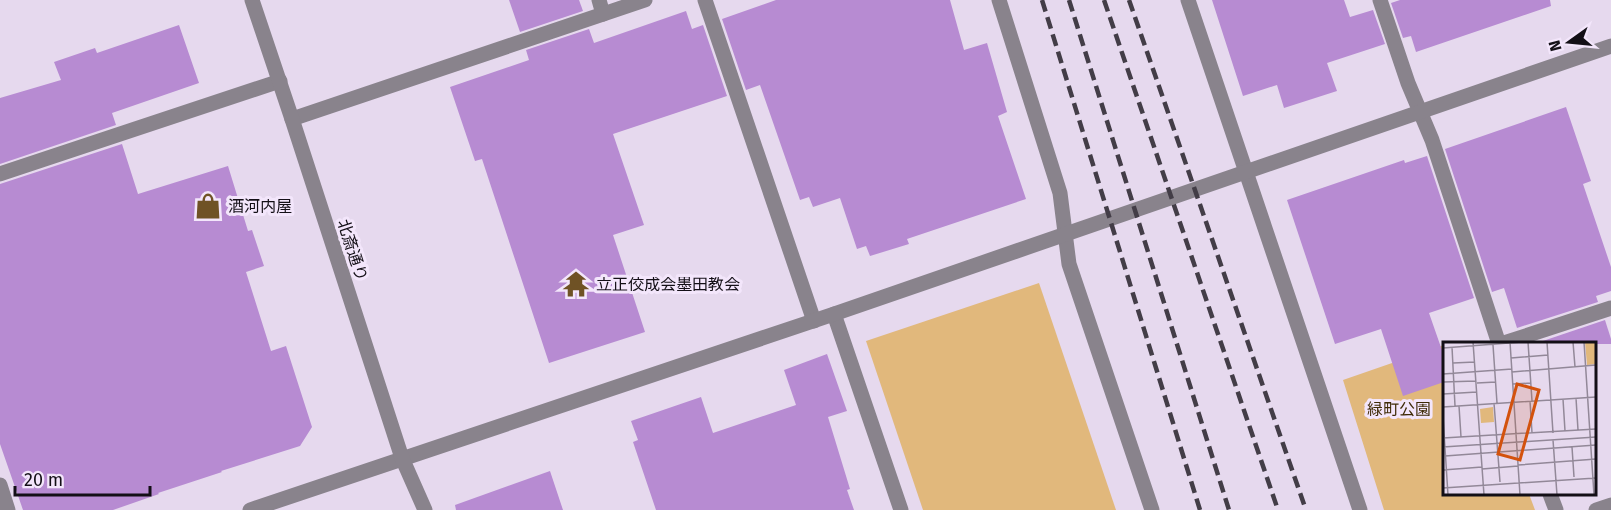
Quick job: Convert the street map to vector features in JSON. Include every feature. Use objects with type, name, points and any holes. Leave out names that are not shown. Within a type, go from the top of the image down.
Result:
[{"type":"street","name":"北斎通り","points":[[252,0],[402,458],[425,510]]},
{"type":"street","points":[[292,119],[601,7],[645,0]]},
{"type":"street","points":[[705,0],[814,321]]},
{"type":"street","points":[[999,0],[1060,193],[1069,264],[1152,510]]},
{"type":"street","points":[[1188,0],[1360,510]]},
{"type":"street","points":[[1380,0],[1405,74],[1432,140],[1499,342]]},
{"type":"street","points":[[250,510],[814,321],[1611,46]]},
{"type":"street","points":[[0,174],[280,81]]},
{"type":"street","points":[[1506,342],[1611,308]]},
{"type":"street","points":[[834,314],[901,510]]},
{"type":"street","points":[[0,485],[8,510]]},
{"type":"street","points":[[1550,495],[1556,510]]},
{"type":"street","points":[[1596,510],[1611,505]]},
{"type":"green space","points":[[1039,283],[1116,510],[923,510],[866,341]]},
{"type":"green space","name":"緑町公園","points":[[1443,345],[1443,495],[1529,495],[1535,510],[1384,510],[1343,380]]},
{"type":"building","points":[[509,0],[579,0],[583,11],[520,32]]},
{"type":"building","points":[[776,0],[950,0],[964,50],[987,43],[1007,112],[998,116],[1026,199],[907,239],[909,244],[870,256],[866,246],[857,249],[840,198],[813,207],[809,197],[800,200],[760,85],[746,90],[722,19]]},
{"type":"building","points":[[1212,0],[1344,0],[1350,17],[1373,10],[1385,44],[1327,63],[1337,91],[1284,108],[1277,85],[1243,96]]},
{"type":"building","points":[[1400,0],[1550,0],[1551,6],[1416,52],[1411,36],[1403,38],[1391,3]]},
{"type":"building","points":[[686,11],[692,29],[703,25],[727,96],[613,134],[644,225],[613,235],[645,332],[549,363],[482,159],[475,161],[450,87],[529,60],[526,50],[589,29],[594,43]]},
{"type":"building","points":[[179,25],[199,83],[112,113],[116,125],[0,164],[0,98],[61,80],[54,62],[95,48],[97,53]]},
{"type":"building","points":[[1566,107],[1591,181],[1583,184],[1611,267],[1611,291],[1596,296],[1598,302],[1517,328],[1504,288],[1492,292],[1445,149]]},
{"type":"building","points":[[122,144],[138,194],[228,166],[248,231],[252,230],[264,266],[246,272],[271,351],[286,346],[312,427],[300,446],[221,471],[113,510],[23,510],[0,444],[0,184]]},
{"type":"building","points":[[1427,156],[1474,298],[1429,313],[1443,353],[1443,382],[1403,396],[1381,329],[1335,344],[1287,200],[1404,160],[1405,163]]},
{"type":"building","points":[[1605,320],[1611,339],[1611,344],[1540,342]]},
{"type":"building","points":[[827,354],[847,411],[828,417],[850,489],[847,490],[854,510],[656,510],[633,442],[638,440],[631,421],[701,397],[713,433],[796,405],[784,370]]},
{"type":"building","points":[[550,471],[563,510],[456,510],[455,505]]},
{"type":"railway","points":[[1042,0],[1200,510]]},
{"type":"railway","points":[[1069,0],[1229,510]]},
{"type":"railway","points":[[1104,0],[1278,510]]},
{"type":"railway","points":[[1129,0],[1306,510]]},
{"type":"place","name":"酒河内屋","points":[[208,206]]},
{"type":"place","name":"立正佼成会墨田教会","points":[[576,284]]}]
